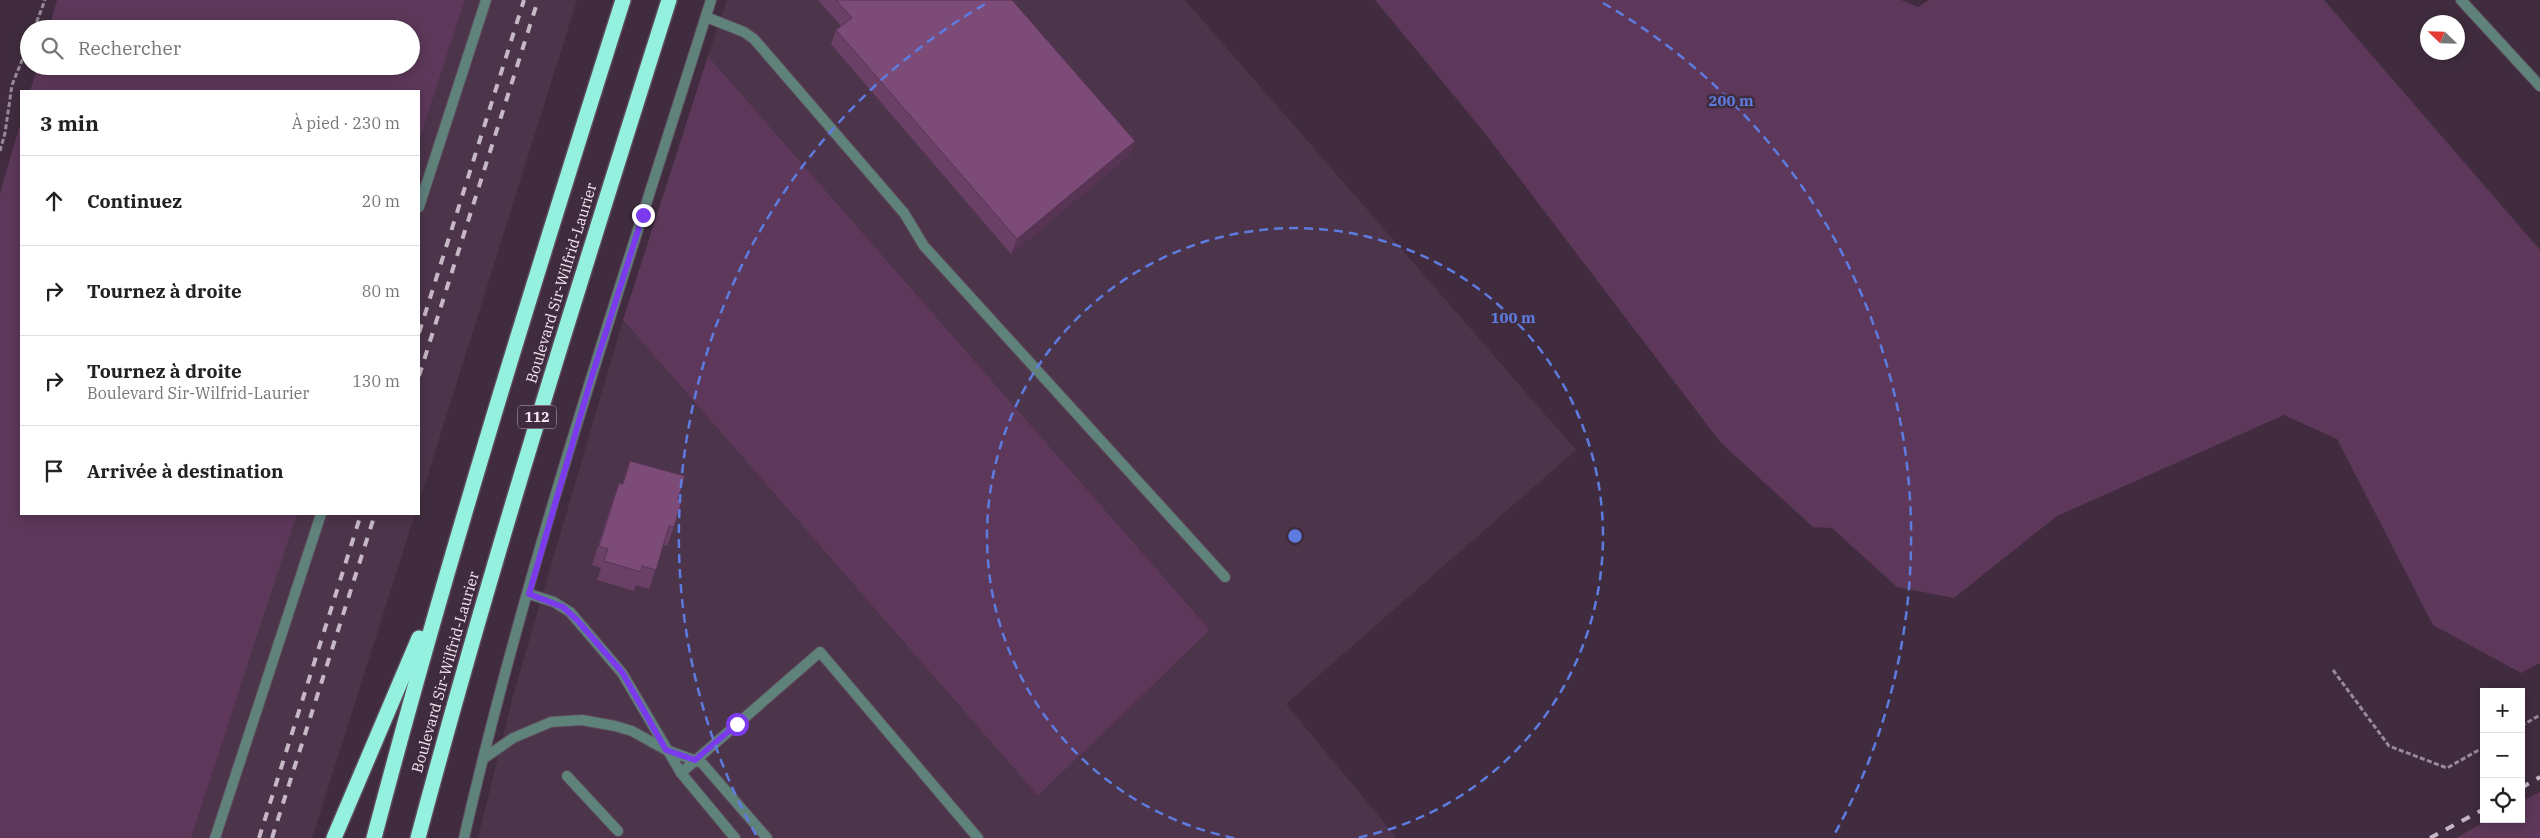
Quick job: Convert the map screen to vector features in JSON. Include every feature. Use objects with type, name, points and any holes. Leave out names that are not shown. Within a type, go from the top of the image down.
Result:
[{"type":"highway","name":"Boulevard Sir-Wilfrid-Laurier","points":[[374,838],[444,579],[623,0]]},
{"type":"highway","name":"Boulevard Sir-Wilfrid-Laurier","points":[[418,838],[469,649],[566,320],[669,0]]},
{"type":"highway","points":[[334,838],[444,579]]},
{"type":"street","points":[[420,204],[486,0]]},
{"type":"street","points":[[464,838],[483,759],[595,367],[711,0]]},
{"type":"street","points":[[2461,0],[2540,86]]},
{"type":"street","points":[[706,17],[744,32],[754,39],[904,214],[924,246],[1226,577]]},
{"type":"street","points":[[215,838],[321,515]]},
{"type":"street","points":[[529,594],[563,607],[577,620],[622,672],[681,773],[734,838]]},
{"type":"street","points":[[681,773],[820,652],[978,838]]},
{"type":"street","points":[[483,759],[524,732],[551,722],[566,720],[597,721],[616,726],[632,731],[666,750],[702,763],[767,838]]},
{"type":"street","points":[[567,776],[618,836]]},
{"type":"path","points":[[37,20],[45,0]]},
{"type":"path","points":[[0,151],[5,133],[12,85],[20,65]]},
{"type":"path","points":[[2333,670],[2389,746],[2447,768],[2480,749]]},
{"type":"path","points":[[2525,724],[2540,715]]},
{"type":"shaded area","points":[[57,0],[465,0],[420,138],[420,90],[30,90],[35,75],[420,75],[420,20],[51,20]]},
{"type":"shaded area","points":[[465,0],[577,0],[420,500],[420,138]]},
{"type":"shaded area","points":[[727,0],[1185,0],[1576,450],[1286,704],[1397,838],[478,838],[514,692],[623,320],[1038,796],[1210,630],[708,56]]},
{"type":"shaded area","points":[[1375,0],[1901,0],[1918,7],[1929,0],[2324,0],[2540,250],[2540,663],[2521,673],[2433,625],[2337,439],[2284,415],[2057,516],[1954,598],[1897,587],[1832,528],[1813,527],[1721,443],[1484,132]]},
{"type":"shaded area","points":[[708,56],[1210,630],[1038,796],[623,320]]},
{"type":"shaded area","points":[[20,124],[20,515],[297,515],[191,838],[0,838],[0,193]]},
{"type":"shaded area","points":[[297,515],[415,515],[312,838],[191,838]]},
{"type":"shaded area","points":[[2540,792],[2540,838],[2456,838],[2483,823],[2525,823],[2525,800]]},
{"type":"building","points":[[836,0],[1012,0],[1135,141],[1017,239],[836,30],[852,18]]},
{"type":"building","points":[[630,461],[685,476],[678,499],[682,500],[674,527],[669,526],[656,570],[642,566],[641,572],[604,561],[608,549],[599,546],[619,483],[623,484]]},
{"type":"railway","points":[[420,330],[524,0]]},
{"type":"railway","points":[[420,373],[538,0]]},
{"type":"railway","points":[[259,838],[361,515]]},
{"type":"railway","points":[[272,838],[375,515]]},
{"type":"railway","points":[[2525,786],[2540,777]]},
{"type":"railway","points":[[2430,838],[2480,811]]},
{"type":"route","points":[[643,215],[592,376],[529,594],[548,600],[570,612],[622,672],[666,750],[695,760],[737,724]]}]
